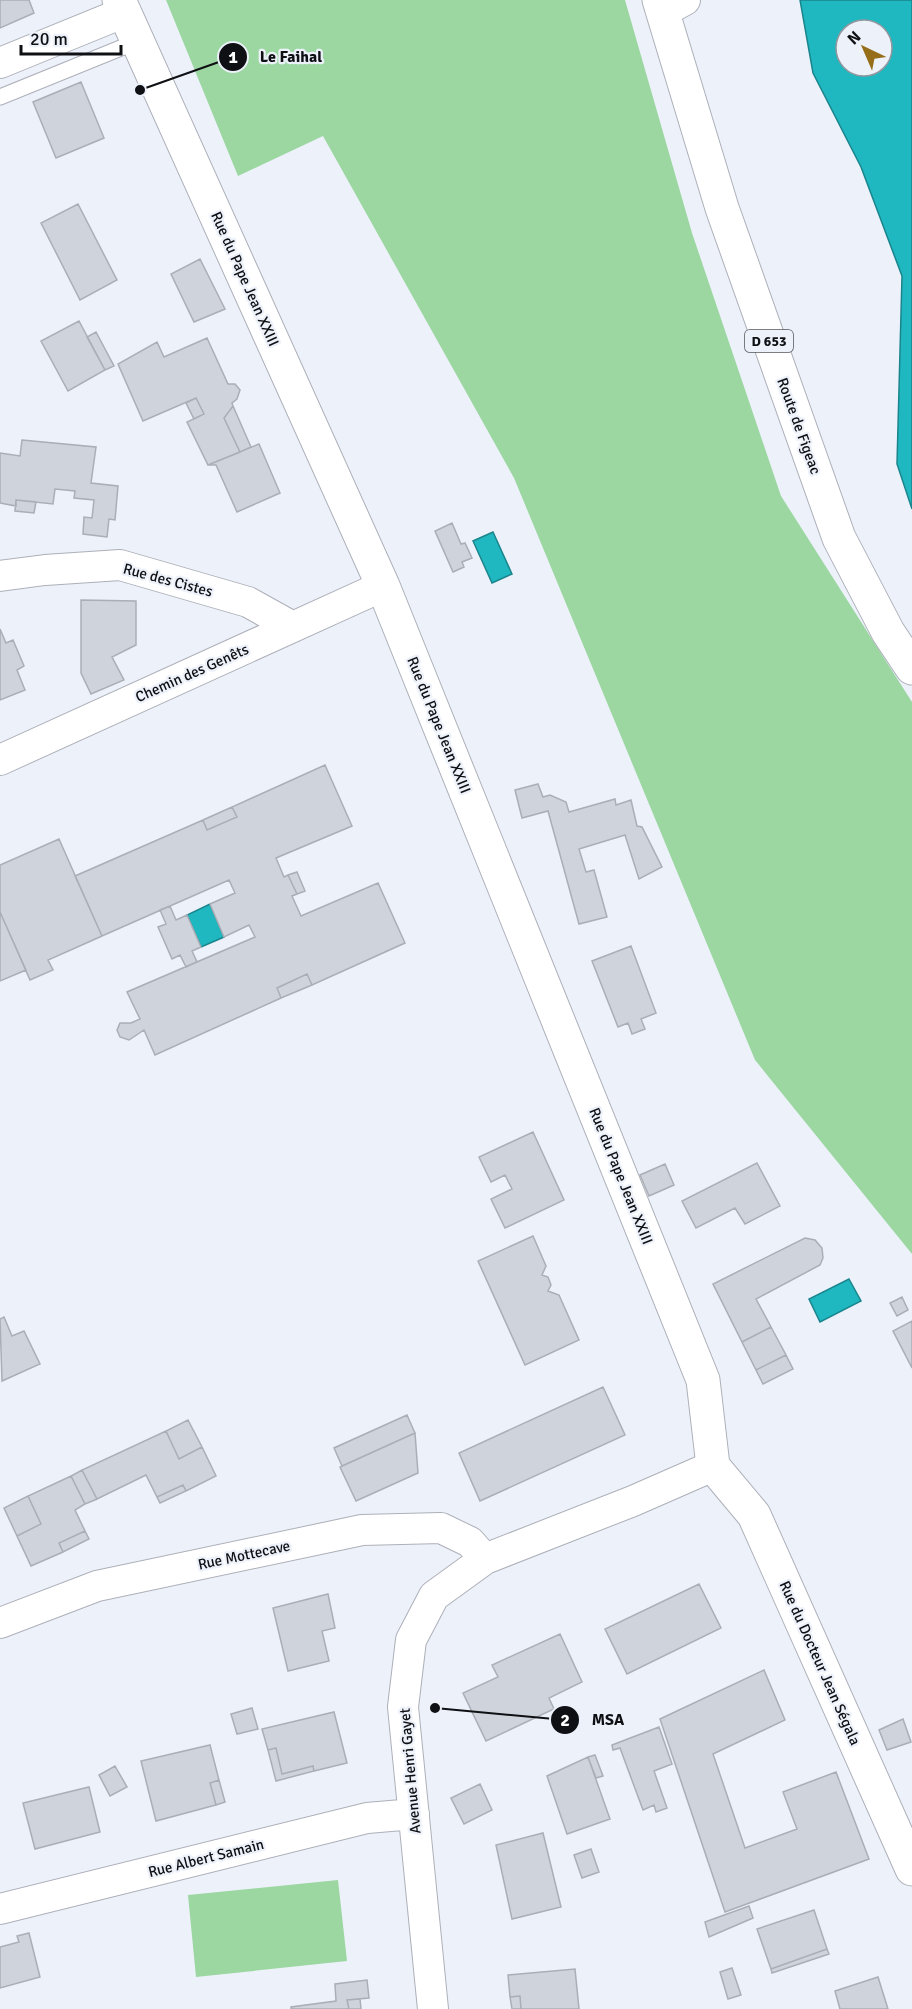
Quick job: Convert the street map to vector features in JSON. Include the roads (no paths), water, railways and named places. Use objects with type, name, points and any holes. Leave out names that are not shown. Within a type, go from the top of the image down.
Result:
[{"type":"street","name":"Route de Figeac","points":[[669,4],[722,208],[839,538],[888,632],[912,668]]},
{"type":"street","points":[[1,62],[127,18]]},
{"type":"street","name":"Rue du Pape Jean XXIII","points":[[127,18],[383,586],[703,1380],[713,1466]]},
{"type":"street","name":"Rue des Cistes","points":[[0,576],[45,570],[120,565],[248,602],[293,627]]},
{"type":"street","name":"Chemin des Genêts","points":[[0,760],[383,586]]},
{"type":"street","name":"Avenue Henri Gayet","points":[[433,2009],[403,1707],[411,1640],[434,1596],[485,1559],[633,1501],[713,1466]]},
{"type":"street","name":"Rue du Docteur Jean Ségala","points":[[713,1466],[754,1515],[912,1869]]},
{"type":"street","name":"Rue Mottecave","points":[[0,1623],[97,1586],[362,1530],[441,1528],[470,1542],[485,1559]]},
{"type":"street","name":"Rue Albert Samain","points":[[0,1909],[367,1818],[414,1814]]},
{"type":"lane","points":[[0,97],[127,18]]},
{"type":"water","points":[[800,0],[912,0],[912,509],[897,464],[902,276],[861,167],[813,73]]},
{"type":"water","points":[[493,532],[512,574],[492,583],[473,541]]},
{"type":"water","points":[[210,904],[224,937],[201,947],[187,915]]},
{"type":"water","points":[[849,1279],[861,1301],[820,1322],[809,1299]]},
{"type":"place","name":"Le Faihal","points":[[140,90]]},
{"type":"place","name":"MSA","points":[[435,1708]]}]
